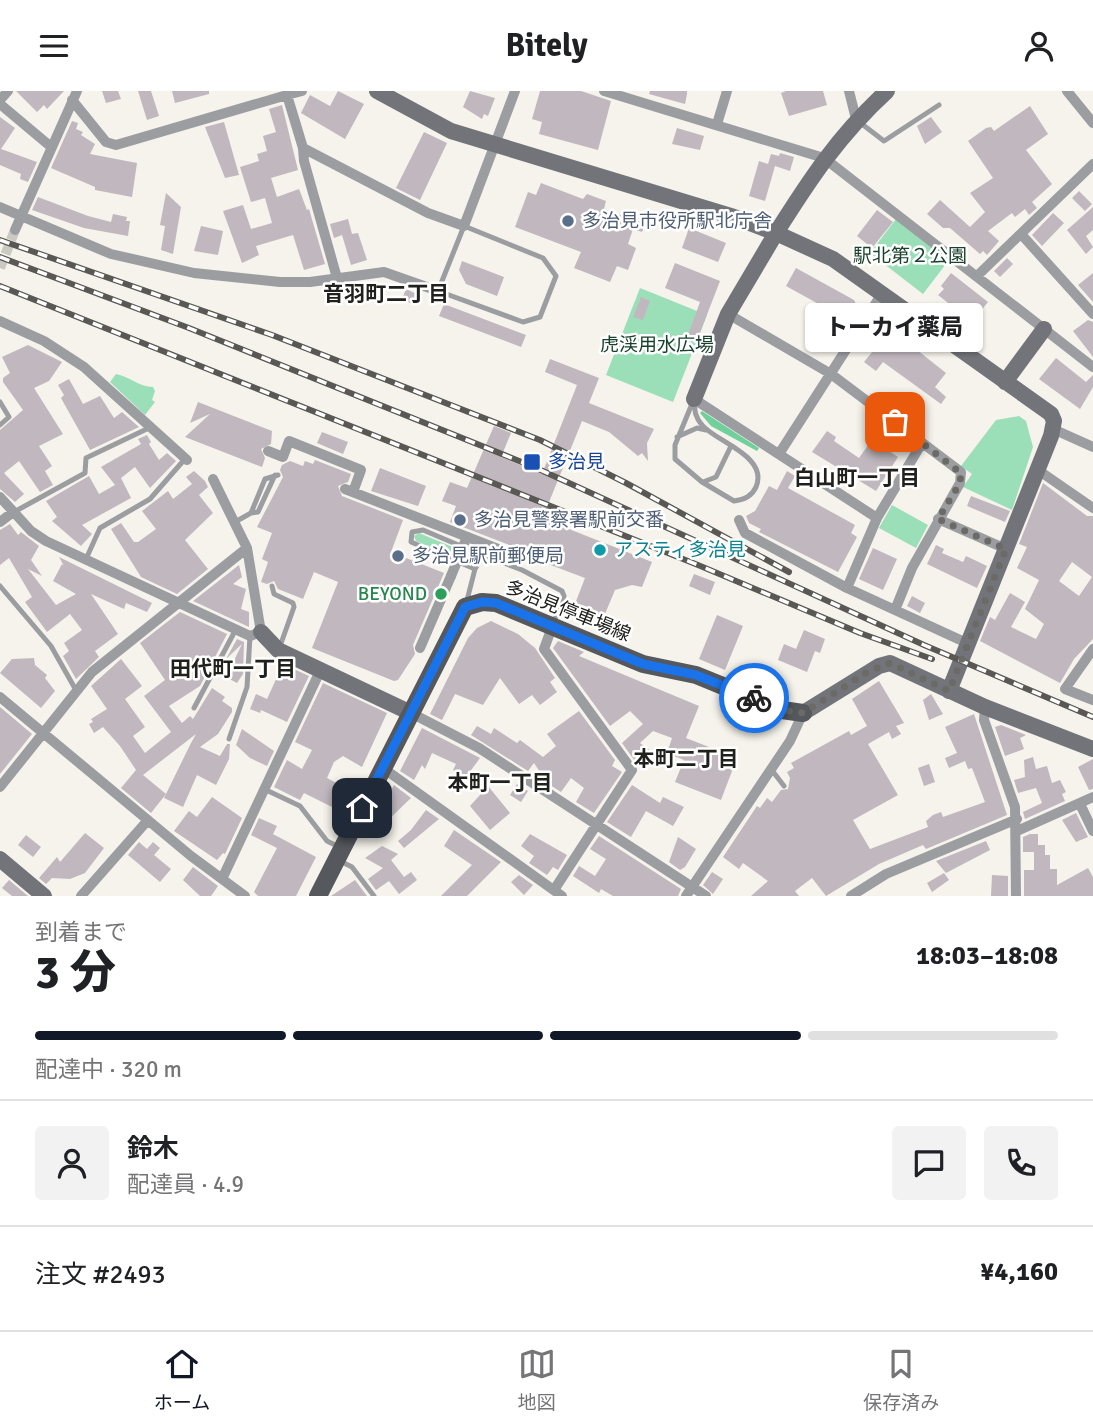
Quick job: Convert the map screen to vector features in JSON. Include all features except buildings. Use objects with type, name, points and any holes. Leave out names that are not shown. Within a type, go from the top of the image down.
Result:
[{"type":"main road","name":"多治見停車場線","points":[[465,607],[482,602],[496,603],[643,664],[696,675],[782,710],[803,713]]},
{"type":"main road","points":[[318,896],[465,607]]},
{"type":"street","points":[[8,91],[0,102],[50,146]]},
{"type":"street","points":[[74,95],[106,142],[117,145],[302,91]]},
{"type":"street","points":[[377,91],[451,131],[734,217],[833,259],[1051,414],[1054,429],[949,691]]},
{"type":"street","points":[[303,148],[428,213],[464,226],[514,91]]},
{"type":"street","points":[[604,91],[824,157],[1093,367]]},
{"type":"street","points":[[650,104],[654,91]]},
{"type":"street","points":[[717,124],[727,91]]},
{"type":"street","points":[[849,91],[856,119]]},
{"type":"street","points":[[877,518],[694,399],[728,314],[776,233],[824,157],[856,119],[887,91]]},
{"type":"street","points":[[1068,91],[1093,123]]},
{"type":"street","points":[[15,230],[74,95]]},
{"type":"street","points":[[287,95],[337,278]]},
{"type":"street","points":[[977,276],[1093,165]]},
{"type":"street","points":[[0,207],[111,254],[194,272],[280,282],[384,272],[438,291]]},
{"type":"street","points":[[1021,234],[1093,314]]},
{"type":"street","points":[[779,454],[883,292]]},
{"type":"street","points":[[728,314],[831,374],[961,473],[960,483],[912,568],[895,610]]},
{"type":"street","points":[[0,321],[61,351],[186,460]]},
{"type":"street","points":[[1005,381],[1044,329]]},
{"type":"street","points":[[1054,429],[1092,446]]},
{"type":"street","points":[[268,451],[283,457],[289,441],[361,470],[349,490],[516,556],[517,552]]},
{"type":"street","points":[[847,588],[877,518],[922,443]]},
{"type":"street","points":[[1038,470],[1093,508]]},
{"type":"street","points":[[213,479],[247,548],[256,634]]},
{"type":"street","points":[[0,498],[31,531],[85,560],[235,631],[256,634],[278,650],[479,748],[690,891],[706,896]]},
{"type":"street","points":[[0,522],[13,512]]},
{"type":"street","points":[[938,519],[1006,549]]},
{"type":"street","points":[[739,520],[745,533],[847,588],[969,644]]},
{"type":"street","points":[[420,648],[467,537]]},
{"type":"street","points":[[0,787],[92,672],[247,548]]},
{"type":"street","points":[[383,768],[558,894],[596,825],[632,771],[544,649],[552,627]]},
{"type":"street","points":[[1093,649],[1065,689],[1093,700]]},
{"type":"street","points":[[690,891],[790,741],[803,713],[869,671],[890,663],[985,707],[1093,749]]},
{"type":"street","points":[[222,879],[321,669]]},
{"type":"street","points":[[0,697],[148,820],[245,896]]},
{"type":"street","points":[[985,707],[984,720],[1017,819],[1016,896]]},
{"type":"street","points":[[1017,831],[1093,797]]},
{"type":"street","points":[[1080,804],[1093,831]]},
{"type":"street","points":[[851,896],[886,874],[1017,819]]},
{"type":"street","points":[[81,896],[148,820]]},
{"type":"street","points":[[0,859],[44,896]]},
{"type":"lane","points":[[856,119],[884,141],[939,105]]},
{"type":"lane","points":[[464,226],[543,258],[556,276],[540,317],[523,322],[438,291],[464,226]]},
{"type":"lane","points":[[694,399],[695,414],[706,430]]},
{"type":"lane","points":[[677,437],[697,428],[706,430],[750,459],[757,472],[754,491],[734,501],[702,482],[675,459],[673,453],[677,437],[694,399]]},
{"type":"lane","points":[[0,402],[9,417],[0,425]]},
{"type":"lane","points":[[13,512],[85,473],[86,458],[151,427]]},
{"type":"lane","points":[[702,482],[716,477],[731,446]]},
{"type":"lane","points":[[85,560],[100,528],[150,499],[186,460]]},
{"type":"lane","points":[[235,522],[251,513],[265,479],[277,475]]},
{"type":"lane","points":[[475,569],[411,542],[412,532],[423,530],[522,570],[562,591],[564,596],[552,627]]},
{"type":"lane","points":[[465,607],[475,569],[482,555]]},
{"type":"lane","points":[[0,586],[51,646],[77,691]]},
{"type":"lane","points":[[253,590],[272,587],[274,594],[293,603],[294,607],[278,650]]},
{"type":"lane","points":[[194,708],[235,631]]},
{"type":"lane","points":[[229,739],[247,687],[256,634]]},
{"type":"lane","points":[[771,769],[784,786]]},
{"type":"lane","points":[[264,789],[300,806],[374,896]]},
{"type":"green space","name":"駅北第２公園","points":[[896,219],[949,260],[923,294],[870,253]]},
{"type":"green space","name":"虎渓用水広場","points":[[640,288],[707,315],[673,402],[606,375]]},
{"type":"green space","points":[[116,374],[153,387],[155,391],[152,400],[155,402],[145,415],[110,382]]},
{"type":"green space","points":[[702,411],[759,448],[757,451],[711,426],[700,413]]},
{"type":"green space","points":[[1019,416],[1026,421],[1033,447],[1012,510],[963,487],[972,474],[961,466],[996,420]]},
{"type":"green space","points":[[892,505],[928,525],[916,548],[879,528]]},
{"type":"green space","points":[[419,533],[472,555],[469,563],[416,541],[414,536]]},
{"type":"tunnel","points":[[0,268],[15,230]]},
{"type":"railway","points":[[0,240],[272,335],[540,440],[626,483],[789,572]]},
{"type":"railway","points":[[0,257],[189,328],[534,467],[924,645],[1093,717]]},
{"type":"railway","points":[[0,286],[698,565],[860,633],[932,659]]},
{"type":"way so far","points":[[754,698],[782,710],[803,713],[869,671],[890,663],[949,691],[1006,549],[938,519],[960,483],[961,473],[895,422]]},
{"type":"place","name":"多治見市役所駅北庁舎","points":[[568,221]]},
{"type":"place","name":"トーカイ薬局","points":[[895,422]]},
{"type":"place","name":"多治見","points":[[532,462]]},
{"type":"place","name":"多治見警察署駅前交番","points":[[460,520]]},
{"type":"place","name":"アスティ多治見","points":[[600,550]]},
{"type":"place","name":"多治見駅前郵便局","points":[[398,556]]},
{"type":"place","name":"BEYOND","points":[[441,594]]},
{"type":"district","name":"音羽町二丁目","points":[[386,294]]},
{"type":"district","name":"白山町一丁目","points":[[857,478]]},
{"type":"district","name":"田代町一丁目","points":[[233,669]]},
{"type":"district","name":"本町二丁目","points":[[686,759]]},
{"type":"district","name":"本町一丁目","points":[[500,783]]},
{"type":"route","points":[[362,808],[465,607],[482,602],[496,603],[643,664],[696,675],[754,698]]}]
